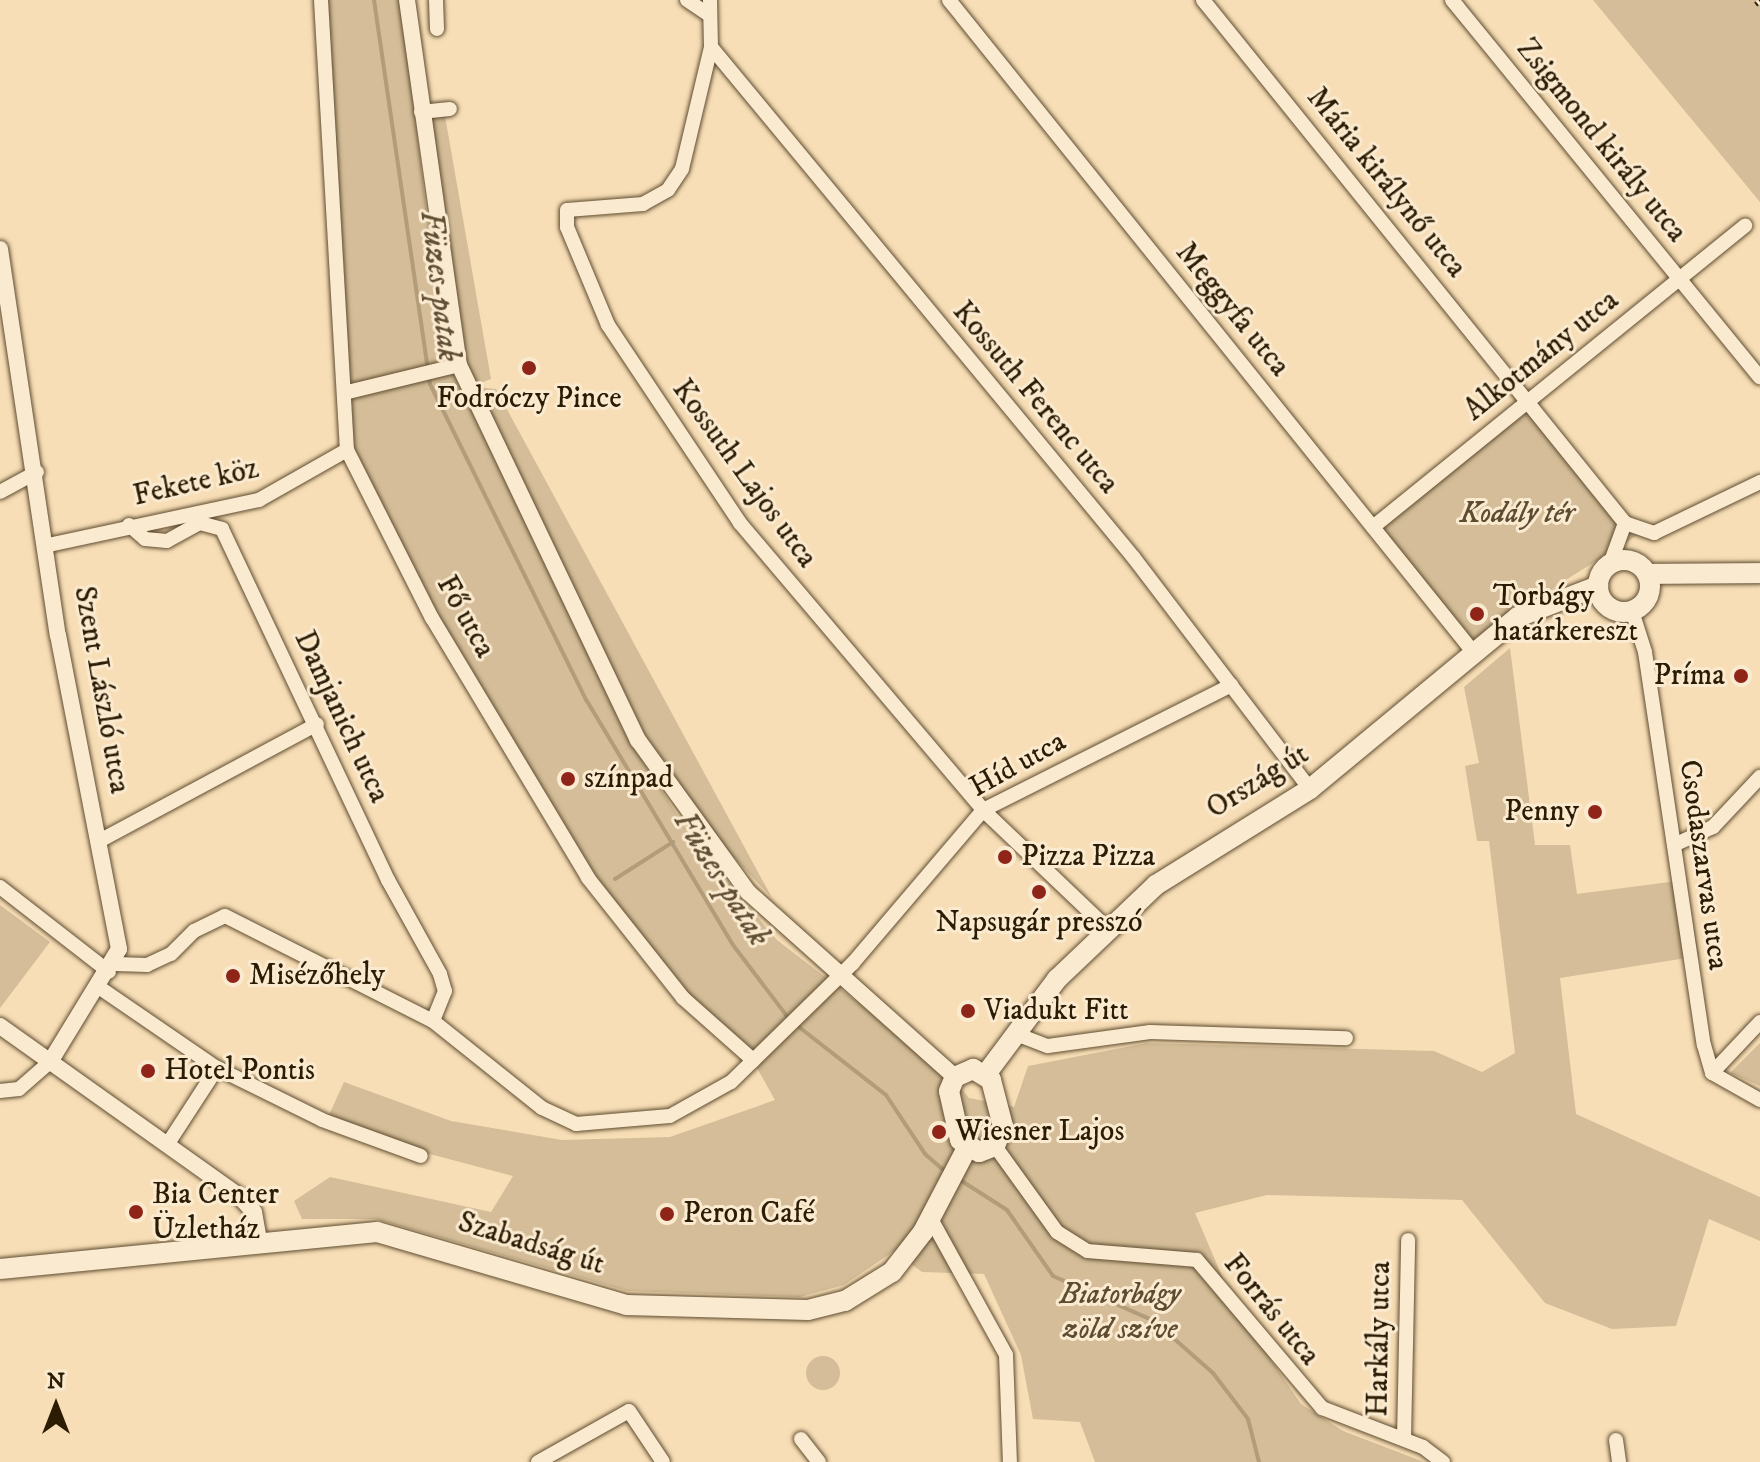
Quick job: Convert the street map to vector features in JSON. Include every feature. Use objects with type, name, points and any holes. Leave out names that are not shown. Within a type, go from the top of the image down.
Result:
[{"type":"main road","points":[[1648,574],[1650,592],[1632,611],[1606,605],[1598,586],[1610,564],[1627,560],[1648,574],[1760,573]]},
{"type":"main road","name":"Ország út","points":[[986,1074],[1106,927],[1186,862],[1310,789],[1474,653],[1547,600],[1598,586]]},
{"type":"main road","points":[[973,1069],[986,1074],[1003,1126],[995,1146],[967,1148],[949,1097],[955,1077],[973,1069]]},
{"type":"main road","name":"Szabadság út","points":[[0,1269],[259,1239],[377,1232],[626,1305],[768,1312],[845,1301],[876,1284],[907,1256],[931,1219],[967,1148]]},
{"type":"street","name":"Fő utca","points":[[321,0],[348,392],[347,450],[432,618],[588,878],[683,998],[753,1060]]},
{"type":"street","points":[[407,0],[459,365],[638,740],[672,795],[748,892],[838,977],[955,1077]]},
{"type":"street","points":[[436,0],[437,29]]},
{"type":"street","points":[[687,0],[709,7],[711,47]]},
{"type":"street","name":"Meggyfa utca","points":[[949,0],[1474,653]]},
{"type":"street","name":"Mária királynő utca","points":[[1203,0],[1529,398],[1625,523]]},
{"type":"street","name":"Zsigmond király utca","points":[[1452,0],[1760,377]]},
{"type":"street","name":"Kossuth Ferenc utca","points":[[711,47],[1231,685],[1310,789]]},
{"type":"street","name":"Kossuth Lajos utca","points":[[711,47],[692,139],[668,190],[620,209],[573,205],[567,227],[608,325],[740,523],[983,810],[1106,927]]},
{"type":"street","points":[[421,112],[450,109]]},
{"type":"street","name":"Alkotmány utca","points":[[1373,527],[1745,226]]},
{"type":"street","name":"Szent László utca","points":[[0,249],[49,545],[58,635],[101,840],[112,968]]},
{"type":"street","points":[[348,392],[459,365]]},
{"type":"street","name":"Fekete köz","points":[[49,545],[129,525],[259,500],[347,450]]},
{"type":"street","points":[[0,492],[37,472]]},
{"type":"street","points":[[1610,564],[1625,523],[1641,533],[1760,482]]},
{"type":"street","name":"Damjanich utca","points":[[129,525],[145,539],[167,541],[200,523],[222,529],[440,974],[445,991],[433,1021]]},
{"type":"street","name":"Csodaszarvas utca","points":[[1632,611],[1645,652],[1712,1073]]},
{"type":"street","name":"Híd utca","points":[[838,977],[983,810],[1231,685]]},
{"type":"street","points":[[101,840],[317,724]]},
{"type":"street","points":[[1674,845],[1713,827],[1760,777]]},
{"type":"street","points":[[0,887],[112,968],[147,965],[171,954],[194,931],[225,916],[433,1021],[542,1108],[576,1124],[670,1116],[703,1102],[753,1060],[838,977]]},
{"type":"street","points":[[0,1091],[19,1089],[50,1062],[112,968]]},
{"type":"street","points":[[100,988],[217,1068],[322,1120],[421,1156]]},
{"type":"street","points":[[1760,1022],[1712,1073],[1760,1100]]},
{"type":"street","points":[[0,1026],[248,1204],[259,1239]]},
{"type":"street","points":[[1016,1034],[1048,1046],[1150,1032],[1346,1038]]},
{"type":"street","points":[[167,1145],[217,1068]]},
{"type":"street","name":"Forrás utca","points":[[995,1146],[1057,1232],[1088,1251],[1197,1260],[1322,1408],[1404,1439],[1443,1462]]},
{"type":"street","points":[[931,1219],[961,1261],[1006,1355],[1010,1462]]},
{"type":"street","name":"Harkály utca","points":[[1404,1439],[1408,1240]]},
{"type":"street","points":[[538,1462],[629,1411],[663,1462]]},
{"type":"street","points":[[801,1439],[819,1462]]},
{"type":"street","points":[[1616,1440],[1619,1462]]},
{"type":"green space","name":"Biatorbágy zöld szíve","points":[[322,0],[401,0],[437,299],[456,378],[632,744],[697,846],[777,940],[949,1073],[969,1098],[1014,1107],[1028,1066],[1147,1043],[1434,1051],[1482,1072],[1515,1053],[1489,841],[1477,841],[1465,766],[1479,763],[1464,687],[1510,648],[1535,845],[1570,845],[1577,894],[1685,880],[1699,956],[1560,978],[1576,1114],[1760,1197],[1760,1241],[1709,1219],[1676,1326],[1612,1329],[1545,1303],[1462,1200],[1267,1195],[1195,1213],[1236,1309],[1301,1404],[1343,1431],[1424,1462],[1095,1462],[1080,1422],[1033,1419],[1021,1355],[984,1274],[922,1272],[894,1251],[844,1285],[800,1297],[627,1291],[376,1219],[302,1219],[294,1201],[330,1177],[491,1212],[513,1176],[324,1126],[344,1082],[451,1121],[562,1140],[670,1137],[775,1100],[753,1061],[683,998],[539,800],[347,450]]},
{"type":"green space","points":[[1593,0],[1760,0],[1760,202]]},
{"type":"green space","points":[[445,116],[491,379],[468,388],[427,118]]},
{"type":"green space","points":[[474,387],[496,389],[772,898],[726,849],[645,735]]},
{"type":"green space","name":"Kodály tér","points":[[1529,398],[1641,533],[1508,616],[1474,653],[1373,527]]},
{"type":"green space","points":[[0,905],[50,942],[0,1008]]},
{"type":"green space","points":[[1760,1043],[1760,1086],[1730,1073]]},
{"type":"green space","points":[[823,1356],[835,1361],[840,1373],[835,1385],[823,1390],[811,1385],[806,1373],[811,1361]]},
{"type":"waterway","name":"Füzes-patak","points":[[374,0],[430,384],[587,701],[733,945],[790,1020],[886,1095],[925,1154],[946,1172]]},
{"type":"waterway","points":[[615,879],[673,842]]},
{"type":"waterway","name":"Füzes-patak","points":[[957,1178],[1007,1210],[1053,1276],[1154,1321],[1213,1373],[1248,1419],[1259,1462]]},
{"type":"railway","points":[[1757,0],[1760,4]]},
{"type":"place","name":"Fodróczy Pince","points":[[529,368]]},
{"type":"place","name":"Torbágy határkereszt","points":[[1477,614]]},
{"type":"place","name":"Príma","points":[[1741,676]]},
{"type":"place","name":"színpad","points":[[568,779]]},
{"type":"place","name":"Penny","points":[[1595,812]]},
{"type":"place","name":"Pizza Pizza","points":[[1005,857]]},
{"type":"place","name":"Napsugár presszó","points":[[1039,892]]},
{"type":"place","name":"Misézőhely","points":[[233,976]]},
{"type":"place","name":"Viadukt Fitt","points":[[968,1011]]},
{"type":"place","name":"Hotel Pontis","points":[[148,1071]]},
{"type":"place","name":"Wiesner Lajos","points":[[939,1132]]},
{"type":"place","name":"Bia Center Üzletház","points":[[136,1212]]},
{"type":"place","name":"Peron Café","points":[[667,1214]]}]
